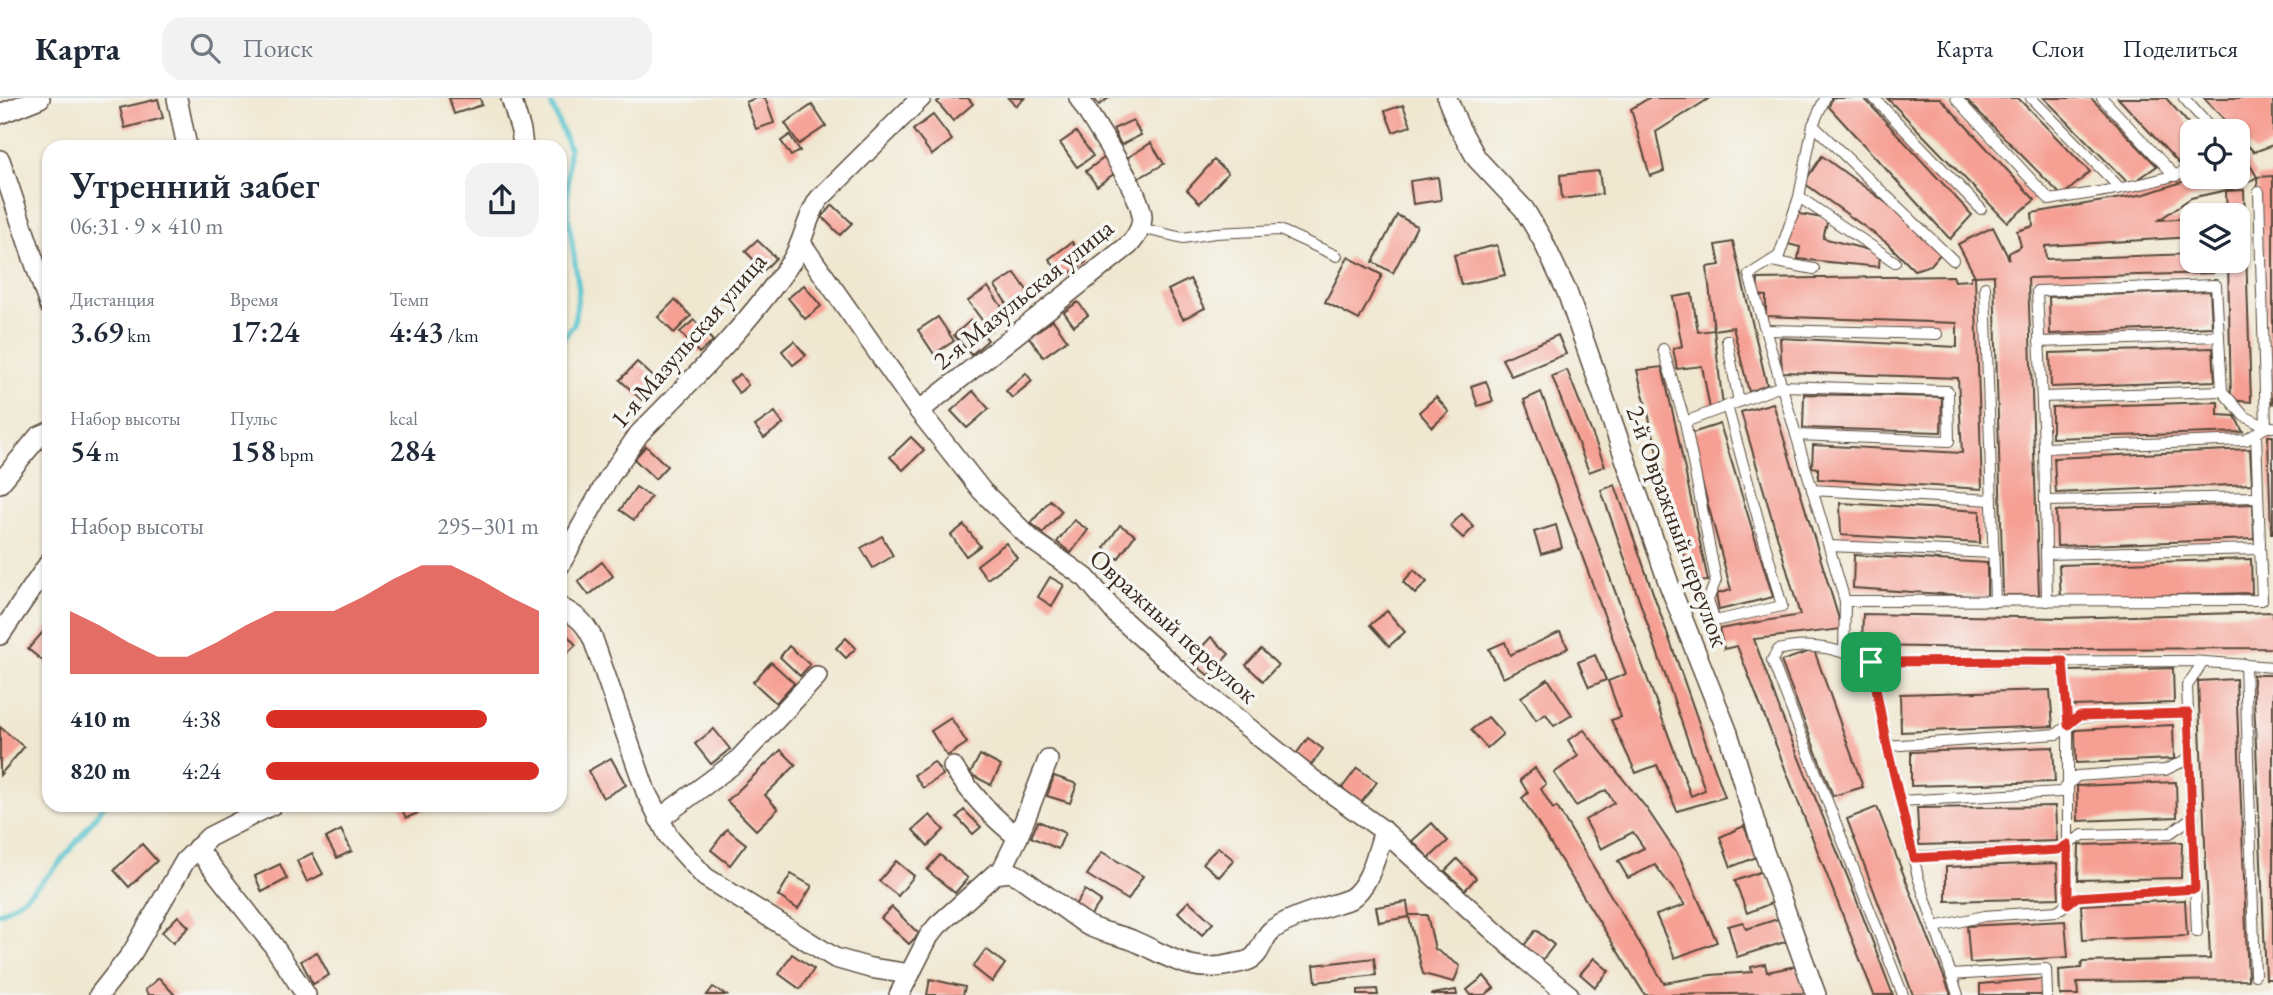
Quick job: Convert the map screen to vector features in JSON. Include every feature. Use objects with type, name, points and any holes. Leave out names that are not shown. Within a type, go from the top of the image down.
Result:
[{"type":"street","points":[[0,114],[40,98]]},
{"type":"street","points":[[177,98],[186,140]]},
{"type":"street","points":[[511,98],[522,140]]},
{"type":"street","name":"1-я Мазульская улица","points":[[567,553],[625,452],[751,315],[793,260],[808,218],[819,199],[920,98]]},
{"type":"street","name":"2-я Мазульская улица","points":[[919,411],[1129,245],[1140,228],[1141,208],[1135,193],[1079,98]]},
{"type":"street","name":"2-й Овражный переулок","points":[[1447,98],[1477,159],[1524,209],[1542,239],[1567,292],[1670,587],[1728,733],[1763,849],[1816,995]]},
{"type":"street","points":[[0,160],[42,284]]},
{"type":"street","name":"Овражный переулок","points":[[801,243],[919,411],[982,491],[1032,540],[1086,578],[1117,615],[1190,681],[1312,779],[1384,831],[1527,961],[1569,995]]},
{"type":"street","points":[[0,482],[37,437],[42,435]]},
{"type":"street","points":[[0,635],[42,573]]},
{"type":"street","points":[[567,611],[586,624],[593,639],[646,793],[659,819],[669,837],[705,877],[835,957],[870,968],[910,974]]},
{"type":"street","points":[[659,819],[736,762],[817,676]]},
{"type":"street","points":[[1001,872],[1018,837],[1048,760]]},
{"type":"street","points":[[953,767],[974,798],[999,823],[1018,837]]},
{"type":"street","points":[[99,995],[132,953],[176,874],[197,848],[209,837],[258,812]]},
{"type":"street","points":[[899,995],[921,950],[938,925],[995,874],[1001,872],[1019,876],[1098,931],[1130,939],[1189,966],[1224,966],[1250,960],[1257,954],[1265,938],[1280,925],[1350,899],[1358,893],[1370,872],[1384,831]]},
{"type":"street","points":[[197,848],[273,945],[306,995]]},
{"type":"lane","points":[[1825,98],[1813,125],[1799,197],[1779,256],[1749,275],[1845,601],[1844,652]]},
{"type":"lane","points":[[1874,98],[1982,209]]},
{"type":"lane","points":[[1956,98],[2050,200],[2180,174]]},
{"type":"lane","points":[[2031,98],[2120,188]]},
{"type":"lane","points":[[2102,98],[2175,176]]},
{"type":"lane","points":[[2184,98],[2202,119]]},
{"type":"lane","points":[[1813,125],[1953,260]]},
{"type":"lane","points":[[2259,192],[2270,427]]},
{"type":"lane","points":[[1799,197],[1895,262]]},
{"type":"lane","points":[[1140,228],[1183,238],[1215,233],[1280,230],[1337,256]]},
{"type":"lane","points":[[1771,261],[1814,269]]},
{"type":"lane","points":[[2047,601],[2037,291],[2216,285],[2222,391],[2244,416],[2270,427]]},
{"type":"lane","points":[[1985,287],[1995,601]]},
{"type":"lane","points":[[1765,330],[1937,334]]},
{"type":"lane","points":[[2039,342],[2219,336]]},
{"type":"lane","points":[[1727,341],[1739,402]]},
{"type":"lane","points":[[1663,349],[1685,422],[1716,580],[1707,600],[1715,621],[1782,606],[1727,406]]},
{"type":"lane","points":[[1685,422],[1781,386],[1948,391],[1949,441],[1796,435]]},
{"type":"lane","points":[[2042,397],[2222,391]]},
{"type":"lane","points":[[2044,448],[2246,440],[2270,427]]},
{"type":"lane","points":[[1845,601],[2262,600],[2256,434]]},
{"type":"lane","points":[[1812,490],[1992,500]]},
{"type":"lane","points":[[2045,501],[2258,498]]},
{"type":"lane","points":[[1829,546],[1994,553]]},
{"type":"lane","points":[[2046,554],[2260,550]]},
{"type":"lane","points":[[1903,995],[1772,660],[1778,650],[1797,645],[1831,647],[1871,662],[2203,662],[2273,667]]},
{"type":"lane","points":[[2063,661],[2068,725],[2068,904]]},
{"type":"lane","points":[[1871,662],[1887,746],[1914,858],[1958,995]]},
{"type":"lane","points":[[2197,932],[2187,686],[2203,662]]},
{"type":"lane","points":[[2245,664],[2255,975]]},
{"type":"lane","points":[[1887,746],[2057,734],[2079,716],[2188,713]]},
{"type":"lane","points":[[1900,801],[2061,792],[2077,776],[2165,770],[2190,758]]},
{"type":"lane","points":[[1914,858],[2058,850],[2083,835],[2170,833],[2193,817]]},
{"type":"lane","points":[[1935,927],[1984,916],[2057,911],[2077,897],[2195,889]]},
{"type":"lane","points":[[1951,975],[2046,969],[2048,995]]},
{"type":"building","points":[[449,98],[480,98],[482,105],[454,114]]},
{"type":"building","points":[[765,98],[774,123],[756,129],[746,102]]},
{"type":"building","points":[[942,98],[968,98],[973,104],[953,121],[937,102]]},
{"type":"building","points":[[1008,98],[1025,98],[1016,106]]},
{"type":"building","points":[[1093,98],[1109,98],[1099,105]]},
{"type":"building","points":[[1649,98],[1710,98],[1656,132],[1664,171],[1650,176],[1631,109]]},
{"type":"building","points":[[1832,98],[1864,98],[1972,215],[1950,239],[1829,107]]},
{"type":"building","points":[[1887,98],[1940,98],[2035,200],[2007,222]]},
{"type":"building","points":[[1965,98],[2018,98],[2090,172],[2062,196]]},
{"type":"building","points":[[2044,98],[2091,98],[2157,166],[2130,185]]},
{"type":"building","points":[[2118,98],[2166,98],[2184,119],[2180,119],[2180,165]]},
{"type":"building","points":[[2204,98],[2273,98],[2273,145],[2254,152],[2250,148],[2250,119],[2224,119]]},
{"type":"building","points":[[158,99],[163,118],[125,128],[120,108]]},
{"type":"building","points":[[812,105],[826,126],[799,144],[785,123]]},
{"type":"building","points":[[1403,105],[1411,126],[1393,132],[1385,111]]},
{"type":"building","points":[[933,115],[952,140],[932,155],[913,130]]},
{"type":"building","points":[[1133,120],[1141,135],[1121,145],[1113,129]]},
{"type":"building","points":[[1076,132],[1093,156],[1077,167],[1060,143]]},
{"type":"building","points":[[790,135],[800,151],[791,156],[781,141]]},
{"type":"building","points":[[1151,143],[1164,164],[1139,178],[1127,158]]},
{"type":"building","points":[[1822,156],[1903,215],[1942,252],[1931,265],[1914,270],[1887,243],[1804,183]]},
{"type":"building","points":[[1104,158],[1115,173],[1097,186],[1086,171]]},
{"type":"building","points":[[1214,160],[1228,173],[1200,203],[1187,190]]},
{"type":"building","points":[[2250,165],[2257,177],[2250,181]]},
{"type":"building","points":[[1599,171],[1602,194],[1562,199],[1560,175]]},
{"type":"building","points":[[2273,176],[2273,404],[2271,404],[2257,177]]},
{"type":"building","points":[[1438,177],[1441,200],[1413,204],[1410,181]]},
{"type":"building","points":[[2180,183],[2180,189],[2231,189],[2191,198],[2180,203],[2159,220],[2180,219],[2180,238],[2045,246],[2046,259],[2180,254],[2180,273],[2213,273],[2028,278],[2039,595],[2003,595],[1994,275],[1975,276],[1958,244],[1993,227],[2009,259],[2009,253],[2021,246],[2017,231],[2033,226],[2032,213],[2145,194]]},
{"type":"building","points":[[2244,190],[2244,203],[2226,203],[2226,191]]},
{"type":"building","points":[[833,205],[852,223],[840,235],[822,217]]},
{"type":"building","points":[[1794,213],[1828,219],[1823,238],[1880,253],[1879,267],[1798,259],[1800,247],[1788,244]]},
{"type":"building","points":[[1397,215],[1417,226],[1393,273],[1373,262]]},
{"type":"building","points":[[757,240],[776,258],[764,270],[745,251]]},
{"type":"building","points":[[1072,242],[1086,262],[1063,278],[1049,259]]},
{"type":"building","points":[[1733,242],[1767,385],[1749,392],[1733,327],[1714,330],[1707,267],[1720,265],[1716,245]]},
{"type":"building","points":[[1497,245],[1505,275],[1461,285],[1454,255]]},
{"type":"building","points":[[1348,257],[1382,275],[1359,320],[1325,302]]},
{"type":"building","points":[[1015,273],[1031,296],[1011,310],[995,286]]},
{"type":"building","points":[[2228,273],[2247,273],[2251,402],[2231,400]]},
{"type":"building","points":[[1953,276],[1955,281],[1971,280],[1971,276],[1975,276],[1982,489],[1818,479],[1818,468],[1812,467],[1813,445],[1962,453],[1958,378],[1782,372],[1780,338],[1957,347],[1957,323],[1766,316],[1766,296],[1757,295],[1758,279]]},
{"type":"building","points":[[1190,279],[1205,308],[1183,319],[1168,290]]},
{"type":"building","points":[[804,285],[821,306],[805,319],[788,298]]},
{"type":"building","points":[[988,287],[1009,317],[990,331],[968,301]]},
{"type":"building","points":[[2210,291],[2212,327],[2050,334],[2049,297]]},
{"type":"building","points":[[1692,294],[1698,332],[1714,330],[1723,407],[1710,409],[1702,366],[1677,369],[1673,349],[1682,346],[1673,297]]},
{"type":"building","points":[[675,300],[691,316],[674,333],[658,317]]},
{"type":"building","points":[[1078,302],[1088,315],[1074,326],[1064,312]]},
{"type":"building","points":[[938,317],[954,341],[934,354],[918,330]]},
{"type":"building","points":[[694,320],[713,341],[699,353],[680,332]]},
{"type":"building","points":[[971,320],[988,340],[971,355],[954,335]]},
{"type":"building","points":[[1053,320],[1067,340],[1043,357],[1029,337]]},
{"type":"building","points":[[1558,335],[1566,354],[1511,376],[1502,359]]},
{"type":"building","points":[[794,341],[806,355],[793,365],[782,351]]},
{"type":"building","points":[[2213,348],[2215,381],[2051,387],[2050,353]]},
{"type":"building","points":[[637,362],[659,382],[642,400],[620,380]]},
{"type":"building","points":[[1662,367],[1708,581],[1691,583],[1637,370]]},
{"type":"building","points":[[1567,370],[1605,466],[1589,472],[1552,376]]},
{"type":"building","points":[[1026,373],[1032,381],[1012,398],[1006,391]]},
{"type":"building","points":[[740,374],[748,385],[739,393],[730,381]]},
{"type":"building","points":[[1486,381],[1493,401],[1478,406],[1471,386]]},
{"type":"building","points":[[973,391],[989,409],[967,428],[951,411]]},
{"type":"building","points":[[1541,392],[1691,796],[1705,790],[1601,490],[1615,485],[1725,797],[1677,811],[1657,765],[1636,773],[1611,720],[1621,717],[1608,681],[1626,674],[1524,400]]},
{"type":"building","points":[[1804,394],[1942,397],[1941,432],[1803,428]]},
{"type":"building","points":[[1436,397],[1449,412],[1432,427],[1419,412]]},
{"type":"building","points":[[2218,402],[2218,415],[2235,416],[2243,432],[2052,438],[2052,407]]},
{"type":"building","points":[[1773,403],[1842,629],[1754,639],[1893,995],[1874,995],[1737,646],[1724,649],[1719,629],[1800,615],[1741,412]]},
{"type":"building","points":[[775,412],[783,424],[764,438],[755,426]]},
{"type":"building","points":[[1720,424],[1773,597],[1719,610],[1716,594],[1731,590],[1689,434]]},
{"type":"building","points":[[2268,436],[2273,436],[2273,533],[2271,533]]},
{"type":"building","points":[[911,437],[924,450],[903,470],[890,457]]},
{"type":"building","points":[[646,446],[667,466],[655,479],[634,459]]},
{"type":"building","points":[[2250,449],[2252,484],[2056,493],[2054,458]]},
{"type":"building","points":[[636,487],[651,497],[634,520],[620,510]]},
{"type":"building","points":[[1050,500],[1062,511],[1043,533],[1031,523]]},
{"type":"building","points":[[1840,503],[1980,511],[1980,543],[1841,535]]},
{"type":"building","points":[[2253,504],[2254,539],[2057,546],[2056,511]]},
{"type":"building","points":[[1462,514],[1474,527],[1463,538],[1450,526]]},
{"type":"building","points":[[1074,520],[1088,530],[1071,553],[1057,542]]},
{"type":"building","points":[[964,525],[980,546],[966,556],[951,535]]},
{"type":"building","points":[[1120,525],[1135,535],[1118,559],[1104,548]]},
{"type":"building","points":[[1556,525],[1562,548],[1541,554],[1534,532]]},
{"type":"building","points":[[882,536],[893,556],[873,568],[861,548]]},
{"type":"building","points":[[1006,543],[1017,558],[987,579],[977,565]]},
{"type":"building","points":[[1854,555],[1987,563],[1987,597],[1853,588]]},
{"type":"building","points":[[2251,559],[2252,593],[2061,598],[2059,565]]},
{"type":"building","points":[[602,562],[613,576],[589,595],[578,581]]},
{"type":"building","points":[[1414,570],[1427,582],[1415,594],[1403,582]]},
{"type":"building","points":[[1050,577],[1064,585],[1052,606],[1038,597]]},
{"type":"building","points":[[1387,611],[1405,632],[1389,646],[1370,625]]},
{"type":"building","points":[[2273,612],[2273,648],[1862,646],[1863,614],[2062,618]]},
{"type":"building","points":[[1560,632],[1568,648],[1503,678],[1489,649],[1505,642],[1510,655]]},
{"type":"building","points":[[42,633],[42,660],[28,649]]},
{"type":"building","points":[[567,635],[576,645],[567,653]]},
{"type":"building","points":[[1211,637],[1229,654],[1209,676],[1190,660]]},
{"type":"building","points":[[846,638],[856,648],[846,658],[836,648]]},
{"type":"building","points":[[789,646],[810,665],[800,676],[780,657]]},
{"type":"building","points":[[1261,649],[1278,665],[1263,681],[1246,665]]},
{"type":"building","points":[[1814,650],[1863,787],[1833,796],[1781,661]]},
{"type":"building","points":[[1595,655],[1606,680],[1589,687],[1578,662]]},
{"type":"building","points":[[771,662],[794,683],[776,703],[753,682]]},
{"type":"building","points":[[2173,668],[2174,703],[2071,706],[2069,671]]},
{"type":"building","points":[[2253,675],[2273,675],[2273,979],[2266,979]]},
{"type":"building","points":[[1548,679],[1572,715],[1554,726],[1546,714],[1536,720],[1521,697]]},
{"type":"building","points":[[2236,679],[2248,980],[2077,982],[2078,995],[2060,995],[2059,970],[2081,968],[2082,962],[2210,959],[2198,681]]},
{"type":"building","points":[[2050,690],[2053,726],[1901,732],[1900,694]]},
{"type":"building","points":[[1488,717],[1503,734],[1487,748],[1471,730]]},
{"type":"building","points":[[951,718],[967,743],[947,756],[931,731]]},
{"type":"building","points":[[2173,725],[2174,759],[2076,763],[2075,730]]},
{"type":"building","points":[[0,727],[24,747],[0,775]]},
{"type":"building","points":[[714,729],[730,749],[711,764],[695,744]]},
{"type":"building","points":[[1584,730],[1647,809],[1681,860],[1717,942],[1675,958],[1656,915],[1685,905],[1655,865],[1628,878],[1618,861],[1644,848],[1633,832],[1601,849],[1585,820],[1614,803],[1606,790],[1576,806],[1554,773],[1578,756],[1568,740]]},
{"type":"building","points":[[1308,738],[1323,749],[1311,765],[1296,754]]},
{"type":"building","points":[[2053,747],[2055,782],[1911,786],[1911,752]]},
{"type":"building","points":[[781,750],[796,765],[765,795],[778,809],[756,830],[727,801]]},
{"type":"building","points":[[980,755],[1001,766],[991,785],[970,774]]},
{"type":"building","points":[[611,758],[626,785],[603,798],[588,771]]},
{"type":"building","points":[[934,762],[943,775],[923,788],[914,775]]},
{"type":"building","points":[[1357,768],[1377,782],[1361,803],[1342,788]]},
{"type":"building","points":[[1535,768],[1546,784],[1541,789],[1553,809],[1557,807],[1664,983],[1711,975],[1752,972],[1751,967],[1765,964],[1767,972],[1796,966],[1805,993],[1645,995],[1522,798],[1528,793],[1520,780]]},
{"type":"building","points":[[1054,776],[1077,784],[1070,803],[1047,796]]},
{"type":"building","points":[[2176,782],[2177,817],[2078,821],[2077,786]]},
{"type":"building","points":[[2055,806],[2057,841],[1919,845],[1917,808]]},
{"type":"building","points":[[1877,807],[1951,995],[1913,995],[1847,819]]},
{"type":"building","points":[[964,810],[981,827],[973,834],[957,817]]},
{"type":"building","points":[[403,812],[421,812],[406,818]]},
{"type":"building","points":[[930,815],[944,830],[928,846],[913,830]]},
{"type":"building","points":[[1038,821],[1065,833],[1058,849],[1031,837]]},
{"type":"building","points":[[1432,823],[1448,841],[1429,858],[1412,841]]},
{"type":"building","points":[[1744,826],[1757,857],[1731,867],[1720,837]]},
{"type":"building","points":[[727,829],[746,844],[730,865],[711,850]]},
{"type":"building","points":[[341,830],[352,851],[337,858],[326,838]]},
{"type":"building","points":[[2182,842],[2181,878],[2078,880],[2079,845]]},
{"type":"building","points":[[142,844],[157,861],[129,887],[114,870]]},
{"type":"building","points":[[1218,847],[1234,860],[1219,877],[1203,863]]},
{"type":"building","points":[[1102,852],[1143,876],[1128,900],[1087,875]]},
{"type":"building","points":[[312,853],[323,874],[307,882],[297,861]]},
{"type":"building","points":[[940,855],[968,878],[955,893],[927,870]]},
{"type":"building","points":[[1457,859],[1476,878],[1465,890],[1445,871]]},
{"type":"building","points":[[896,861],[914,876],[898,896],[879,881]]},
{"type":"building","points":[[2057,863],[2059,898],[1946,901],[1946,867]]},
{"type":"building","points":[[280,864],[287,879],[262,892],[255,876]]},
{"type":"building","points":[[1762,871],[1774,902],[1747,913],[1735,881]]},
{"type":"building","points":[[791,874],[812,886],[798,909],[778,896]]},
{"type":"building","points":[[1085,890],[1101,901],[1091,915],[1075,905]]},
{"type":"building","points":[[2185,900],[2187,936],[2083,940],[2081,905]]},
{"type":"building","points":[[1189,901],[1213,923],[1202,935],[1178,912]]},
{"type":"building","points":[[1407,902],[1409,915],[1427,915],[1435,949],[1460,966],[1454,982],[1423,974],[1409,917],[1379,922],[1376,907]]},
{"type":"building","points":[[892,907],[919,934],[909,944],[881,918]]},
{"type":"building","points":[[178,916],[189,927],[173,943],[162,932]]},
{"type":"building","points":[[1781,918],[1788,941],[1737,957],[1728,926],[1743,922],[1746,929]]},
{"type":"building","points":[[2065,921],[2068,957],[1970,963],[1967,926]]},
{"type":"building","points":[[1536,930],[1554,945],[1541,962],[1523,947]]},
{"type":"building","points":[[986,949],[1005,964],[992,982],[973,967]]},
{"type":"building","points":[[317,952],[329,975],[313,984],[301,961]]},
{"type":"building","points":[[792,954],[814,969],[800,989],[779,974]]},
{"type":"building","points":[[1374,958],[1376,975],[1316,982],[1314,965]]},
{"type":"building","points":[[1594,958],[1609,971],[1595,987],[1580,974]]},
{"type":"building","points":[[1484,976],[1494,988],[1485,995],[1471,995],[1467,990]]},
{"type":"building","points":[[159,978],[175,995],[149,995],[145,990]]},
{"type":"building","points":[[930,979],[965,987],[963,995],[927,995]]},
{"type":"building","points":[[2043,979],[2044,995],[1980,995],[1980,984]]},
{"type":"building","points":[[713,987],[726,995],[707,995]]},
{"type":"building","points":[[1377,989],[1378,995],[1358,995],[1358,990]]},
{"type":"building","points":[[1456,990],[1457,995],[1432,995],[1432,994]]},
{"type":"waterway","points":[[549,98],[566,140]]},
{"type":"waterway","points":[[567,143],[567,208]]},
{"type":"waterway","points":[[567,208],[579,290],[574,324],[567,334]]},
{"type":"waterway","points":[[0,913],[45,879],[99,812]]},
{"type":"route","points":[[2063,661],[2068,725],[2079,716],[2188,713],[2195,889],[2077,897],[2068,904],[2068,844],[2058,850],[1914,858],[1887,746],[1871,662],[2063,661]]}]
